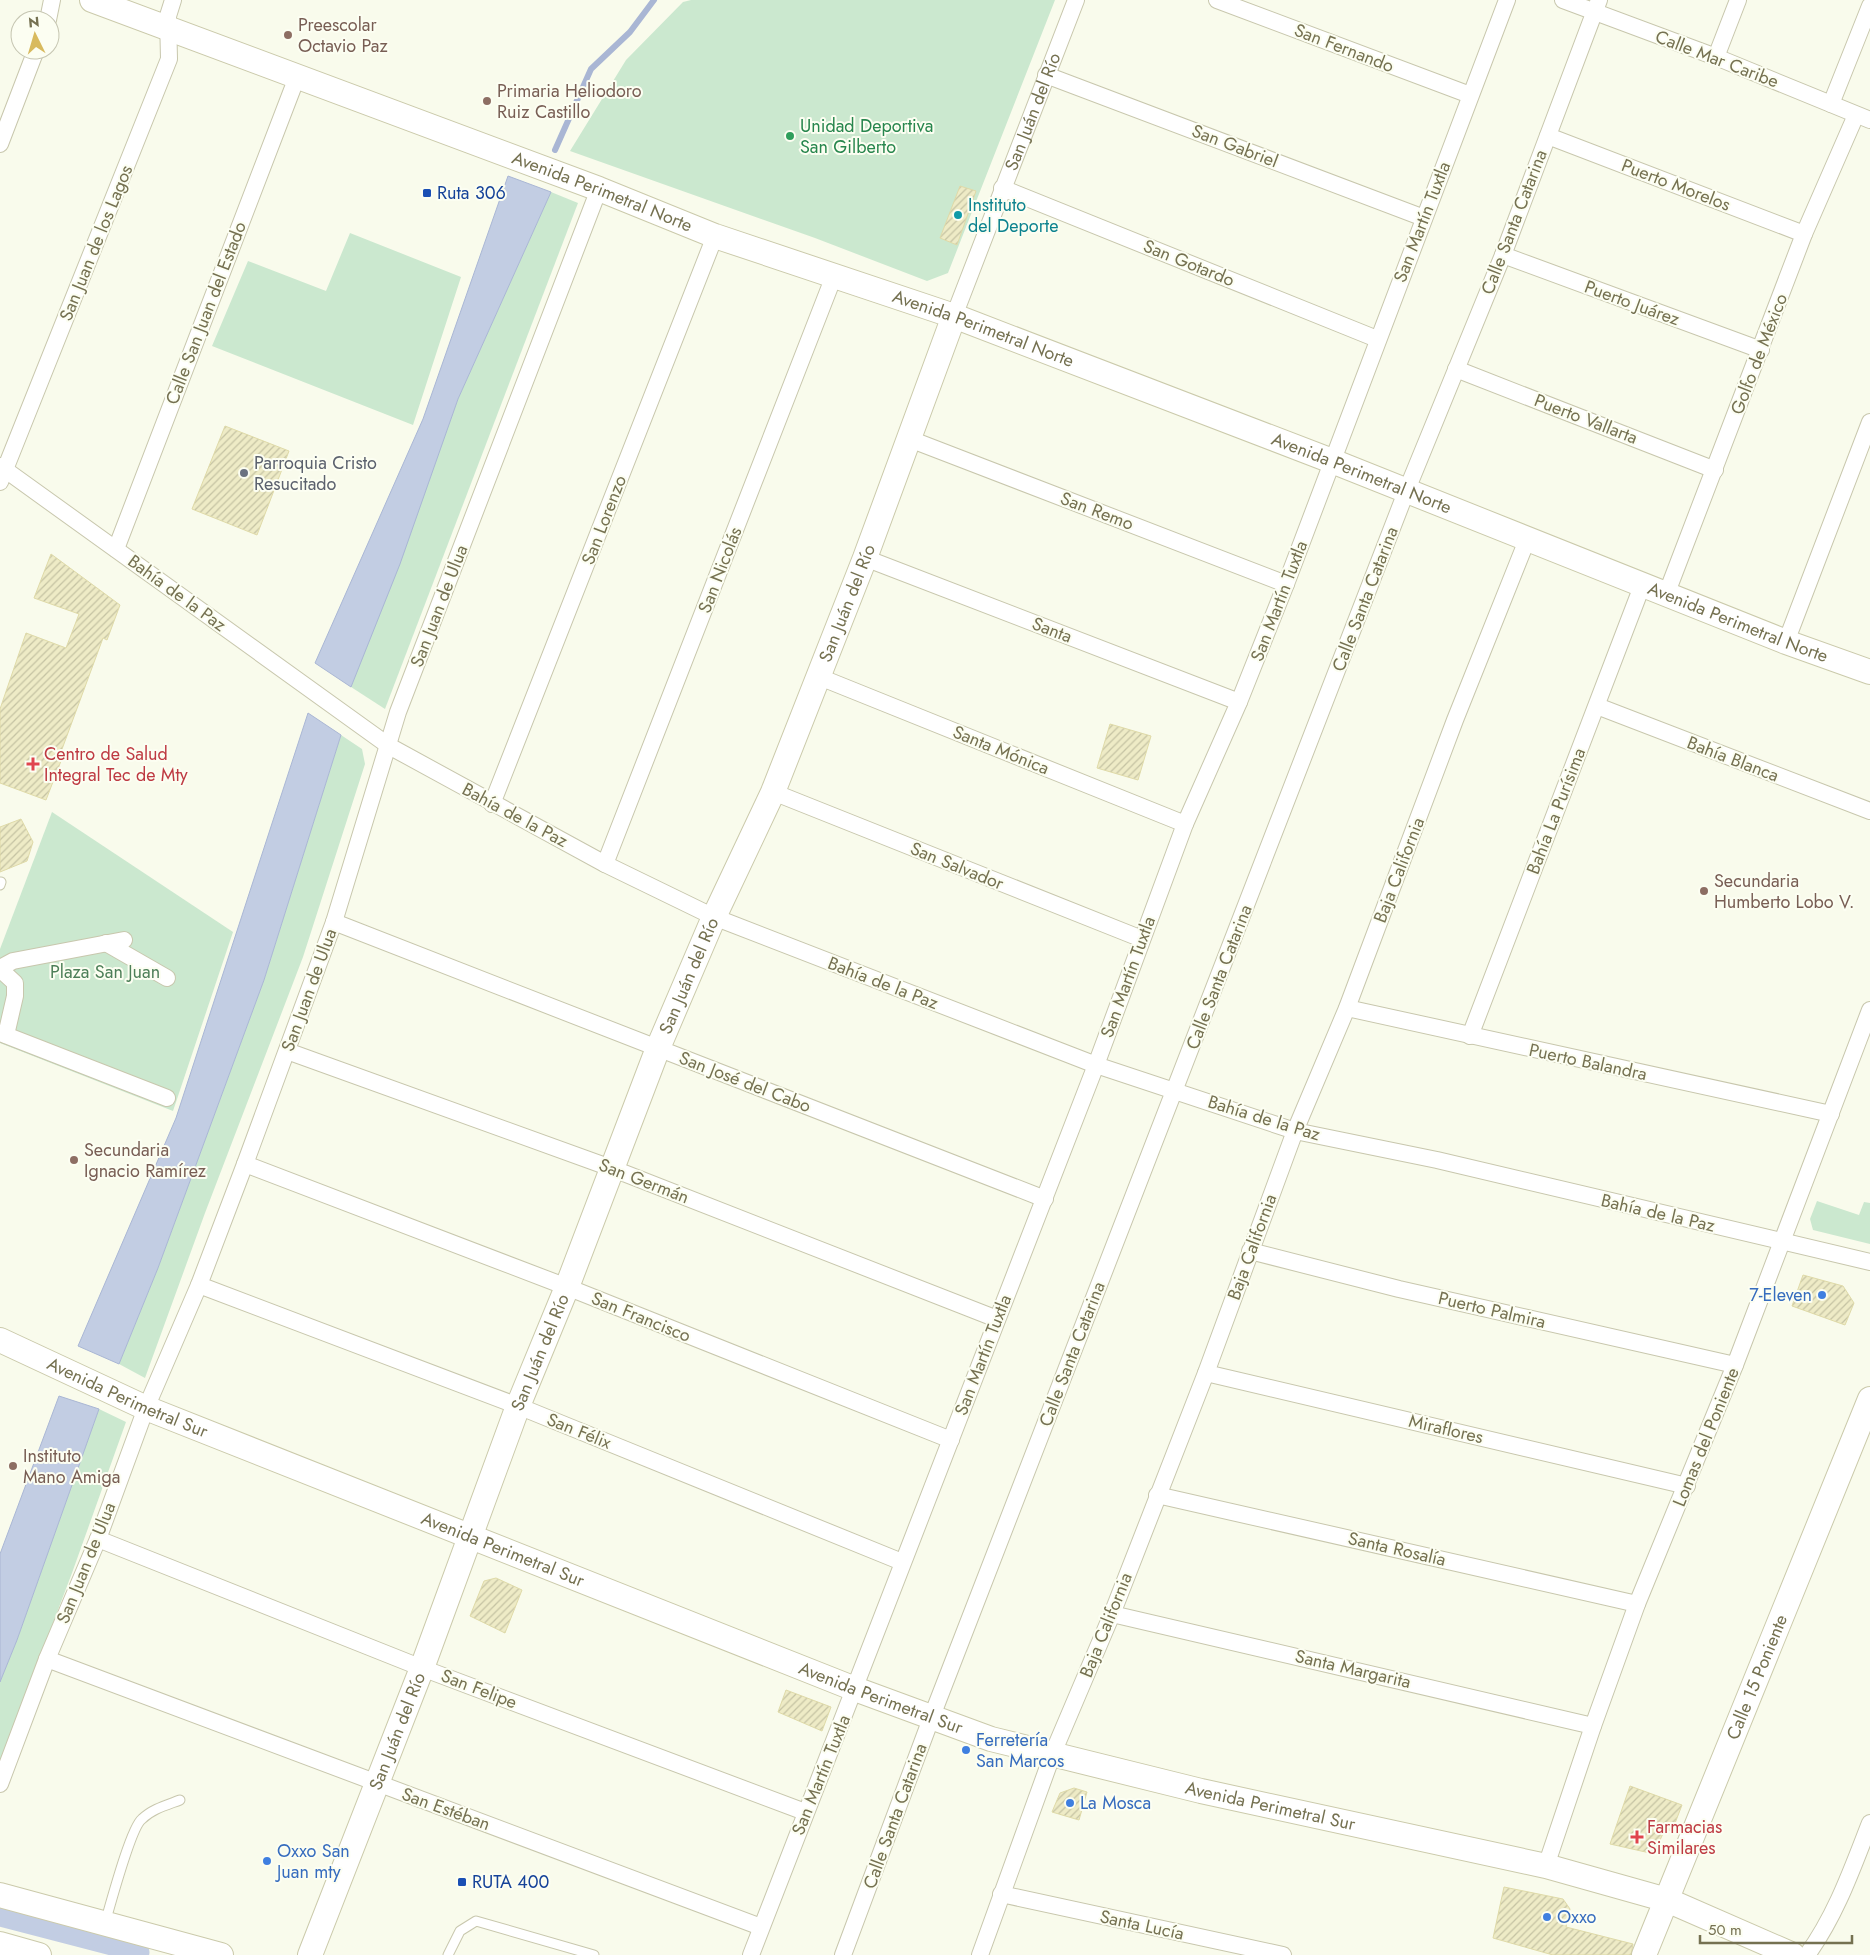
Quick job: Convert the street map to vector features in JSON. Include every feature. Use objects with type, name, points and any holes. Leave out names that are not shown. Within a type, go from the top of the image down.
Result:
[{"type":"street","name":"Avenida Perimetral Norte","points":[[92,0],[599,189],[715,236],[954,316],[1332,461],[1526,540],[1786,642],[1870,672]]},
{"type":"street","name":"San Juan de los Lagos","points":[[2,472],[170,59],[168,16],[173,0]]},
{"type":"street","name":"San Juán del Río","points":[[310,1955],[422,1668],[518,1406],[567,1287],[658,1048],[714,917],[773,792],[865,558],[1002,188],[1076,0]]},
{"type":"street","name":"San Fernando","points":[[1217,0],[1470,95]]},
{"type":"street","name":"San Martín Tuxtla","points":[[750,1955],[1096,1066],[1185,824],[1239,702],[1286,584],[1377,339],[1507,0]]},
{"type":"street","name":"Calle Mar Caribe","points":[[1563,0],[1597,6],[1863,117]]},
{"type":"street","points":[[1716,57],[1738,0]]},
{"type":"street","name":"Calle Santa Catarina","points":[[843,1955],[932,1716],[1406,492],[1502,255],[1597,6]]},
{"type":"street","points":[[1832,104],[1870,6]]},
{"type":"street","points":[[0,144],[32,60]]},
{"type":"street","name":"San Gabriel","points":[[1046,75],[1424,218]]},
{"type":"street","name":"Calle San Juan del Estado","points":[[116,549],[297,77]]},
{"type":"street","name":"Golfo de México","points":[[1666,595],[1804,234],[1863,117]]},
{"type":"street","name":"Puerto Morelos","points":[[1548,136],[1804,234]]},
{"type":"street","name":"San Gotardo","points":[[1002,188],[1377,339]]},
{"type":"street","name":"San Juan de Ulua","points":[[0,1784],[47,1660],[98,1539],[146,1408],[198,1285],[245,1164],[334,922],[398,712],[599,189]]},
{"type":"street","name":"San Lorenzo","points":[[492,804],[715,236]]},
{"type":"street","name":"Puerto Juárez","points":[[1502,255],[1761,350]]},
{"type":"street","name":"San Nicolás","points":[[605,864],[834,276]]},
{"type":"street","name":"Puerto Vallarta","points":[[1456,369],[1715,470]]},
{"type":"street","points":[[1786,642],[1870,422]]},
{"type":"street","name":"San Remo","points":[[908,438],[1286,584]]},
{"type":"street","name":"Bahía de la Paz","points":[[2,472],[116,549],[389,746],[492,804],[605,864],[714,917],[1096,1066],[1295,1131],[1437,1160],[1870,1262]]},
{"type":"street","name":"Baja California","points":[[980,1955],[1054,1753],[1112,1614],[1206,1373],[1295,1131],[1347,1008],[1455,720],[1526,540]]},
{"type":"street","name":"Santa","points":[[865,558],[1239,702]]},
{"type":"street","name":"Bahía La Purísima","points":[[1470,1036],[1642,586]]},
{"type":"street","name":"Santa Mónica","points":[[817,676],[1185,824]]},
{"type":"street","name":"Bahía Blanca","points":[[1596,706],[1870,812]]},
{"type":"street","name":"San Salvador","points":[[773,792],[1142,939]]},
{"type":"street","name":"San José del Cabo","points":[[334,922],[1044,1199]]},
{"type":"street","points":[[124,940],[13,961],[0,969],[15,983],[15,996],[3,1034],[166,1098]]},
{"type":"street","points":[[106,943],[167,978]]},
{"type":"street","name":"Puerto Balandra","points":[[1347,1008],[1831,1114]]},
{"type":"street","name":"Lomas del Poniente","points":[[1546,1866],[1593,1726],[1637,1604],[1735,1365],[1870,1010]]},
{"type":"street","name":"San Germán","points":[[287,1051],[612,1168],[997,1319]]},
{"type":"street","name":"San Francisco","points":[[245,1164],[567,1287],[951,1440]]},
{"type":"street","name":"Puerto Palmira","points":[[1250,1251],[1399,1289],[1735,1365]]},
{"type":"street","name":"San Félix","points":[[198,1285],[518,1406],[902,1562]]},
{"type":"street","name":"Avenida Perimetral Sur","points":[[0,1340],[146,1408],[855,1688],[991,1739],[1054,1753],[1201,1791],[1546,1866],[1667,1900],[1793,1955]]},
{"type":"street","name":"Miraflores","points":[[1206,1373],[1687,1486]]},
{"type":"street","name":"Calle 15 Poniente","points":[[1644,1955],[1865,1419],[1870,1399]]},
{"type":"street","name":"Santa Rosalía","points":[[1157,1495],[1637,1604]]},
{"type":"street","name":"San Felipe","points":[[98,1539],[422,1668],[805,1812]]},
{"type":"street","name":"Santa Margarita","points":[[1112,1614],[1593,1726]]},
{"type":"street","name":"San Estéban","points":[[47,1660],[761,1927]]},
{"type":"street","points":[[1807,1955],[1828,1923],[1870,1823]]},
{"type":"street","name":"Santa Lucía","points":[[1001,1894],[1283,1955]]},
{"type":"street","points":[[0,1895],[221,1955]]},
{"type":"street","points":[[147,1935],[158,1946],[160,1955]]},
{"type":"street","points":[[0,1944],[38,1955]]},
{"type":"lane","points":[[105,1924],[124,1861],[140,1820],[156,1810],[180,1800]]},
{"type":"lane","points":[[448,1955],[460,1930],[476,1921],[594,1955]]},
{"type":"green space","name":"Unidad Deportiva San Gilberto","points":[[691,0],[1055,0],[948,273],[927,281],[815,238],[570,151],[626,60],[683,2]]},
{"type":"green space","points":[[551,192],[578,203],[385,709],[351,687],[458,399]]},
{"type":"green space","points":[[350,233],[461,277],[413,425],[212,346],[248,261],[326,291]]},
{"type":"green space","points":[[341,735],[362,749],[365,764],[303,957],[205,1213],[145,1378],[119,1364],[158,1268],[264,980]]},
{"type":"green space","name":"Plaza San Juan","points":[[52,812],[233,932],[173,1111],[0,1043],[0,949]]},
{"type":"green space","points":[[1817,1201],[1859,1215],[1864,1202],[1870,1203],[1870,1244],[1813,1230],[1810,1219]]},
{"type":"green space","points":[[99,1409],[126,1422],[72,1573],[0,1762],[0,1682],[17,1640]]},
{"type":"water","points":[[508,176],[551,192],[458,399],[400,564],[351,687],[315,663],[423,419]]},
{"type":"water","points":[[308,713],[341,735],[264,980],[158,1268],[119,1364],[78,1346],[176,1118]]},
{"type":"water","points":[[59,1396],[99,1409],[17,1640],[0,1682],[0,1554]]},
{"type":"building","name":"Instituto del Deporte","points":[[960,186],[976,191],[957,245],[940,238]]},
{"type":"building","name":"Parroquia Cristo Resucitado","points":[[225,426],[289,451],[257,535],[192,509]]},
{"type":"building","points":[[51,554],[120,605],[107,640],[103,638],[58,760],[61,761],[46,800],[0,783],[0,709],[26,633],[66,648],[79,614],[34,598]]},
{"type":"building","points":[[1110,724],[1151,736],[1138,780],[1097,768]]},
{"type":"building","points":[[21,819],[33,842],[27,861],[0,872],[0,827]]},
{"type":"building","name":"7-Eleven","points":[[1803,1275],[1843,1286],[1854,1303],[1845,1325],[1792,1306]]},
{"type":"building","points":[[496,1578],[522,1590],[505,1633],[470,1616],[484,1581]]},
{"type":"building","points":[[786,1690],[831,1707],[822,1731],[778,1712]]},
{"type":"building","points":[[1630,1786],[1682,1805],[1672,1831],[1665,1829],[1656,1849],[1650,1853],[1610,1844]]},
{"type":"building","name":"La Mosca","points":[[1074,1788],[1087,1792],[1079,1820],[1052,1812],[1060,1793]]},
{"type":"building","points":[[1504,1887],[1563,1899],[1570,1909],[1566,1927],[1633,1944],[1631,1955],[1553,1955],[1493,1938]]},
{"type":"waterway","points":[[555,150],[591,69],[630,32],[654,0]]},
{"type":"waterway","points":[[0,1916],[139,1952]]},
{"type":"place","name":"Preescolar Octavio Paz","points":[[288,35]]},
{"type":"place","name":"Primaria Heliodoro Ruiz Castillo","points":[[487,101]]},
{"type":"place","name":"Unidad Deportiva San Gilberto","points":[[790,136]]},
{"type":"place","name":"Ruta 306","points":[[427,193]]},
{"type":"place","name":"Instituto del Deporte","points":[[958,215]]},
{"type":"place","name":"Parroquia Cristo Resucitado","points":[[244,473]]},
{"type":"place","name":"Centro de Salud Integral Tec de Mty","points":[[33,764]]},
{"type":"place","name":"Secundaria Humberto Lobo V.","points":[[1704,891]]},
{"type":"place","name":"Secundaria Ignacio Ramírez","points":[[74,1160]]},
{"type":"place","name":"7-Eleven","points":[[1822,1295]]},
{"type":"place","name":"Instituto Mano Amiga","points":[[13,1466]]},
{"type":"place","name":"Ferretería San Marcos","points":[[966,1750]]},
{"type":"place","name":"La Mosca","points":[[1070,1803]]},
{"type":"place","name":"Farmacias Similares","points":[[1637,1837]]},
{"type":"place","name":"Oxxo San Juan mty","points":[[267,1861]]},
{"type":"place","name":"RUTA 400","points":[[462,1882]]},
{"type":"place","name":"Oxxo","points":[[1547,1917]]}]
